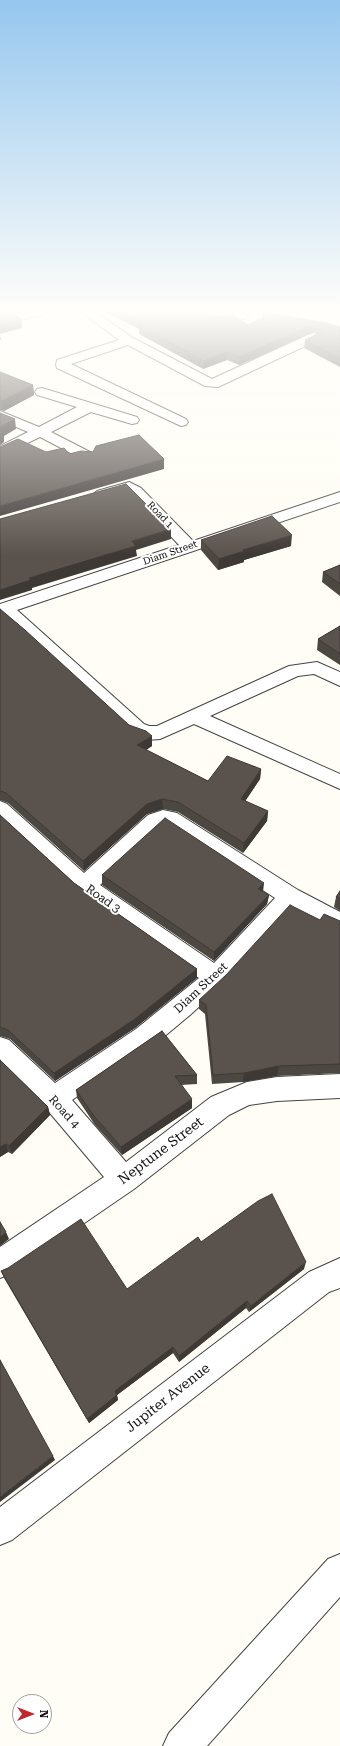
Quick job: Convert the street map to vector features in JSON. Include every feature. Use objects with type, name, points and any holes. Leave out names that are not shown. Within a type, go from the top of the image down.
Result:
[{"type":"street","points":[[44,392],[132,420]]},
{"type":"street","points":[[120,392],[181,422]]},
{"type":"street","points":[[0,452],[89,407]]},
{"type":"street","points":[[0,415],[40,432],[89,457]]},
{"type":"street","name":"Road 1","points":[[88,498],[129,487],[136,491],[189,546]]},
{"type":"street","name":"Diam Street","points":[[2,609],[340,497]]},
{"type":"street","points":[[2,609],[138,729],[147,733],[160,732],[222,702],[296,670],[316,668],[340,680]]},
{"type":"street","points":[[194,716],[340,782]]},
{"type":"street","name":"Road 3","points":[[0,809],[84,886],[216,977]]},
{"type":"street","points":[[84,886],[155,821],[163,818],[170,819],[290,896],[340,923]]},
{"type":"street","name":"Diam Street","points":[[53,1098],[144,1037],[181,1008],[216,977],[290,896]]},
{"type":"street","name":"Road 4","points":[[0,1048],[53,1098],[124,1180]]},
{"type":"street","name":"Neptune Street","points":[[0,1264],[124,1180],[220,1106],[247,1094],[277,1089],[340,1086]]},
{"type":"street","name":"Jupiter Avenue","points":[[0,1528],[319,1282],[340,1273]]},
{"type":"street","points":[[182,1746],[340,1571]]},
{"type":"building","points":[[0,392],[19,392],[2,401],[0,401]]},
{"type":"building","points":[[0,413],[15,419],[0,427]]},
{"type":"building","points":[[139,435],[164,459],[0,506],[0,447],[18,439],[46,452],[64,448],[69,454],[81,451],[93,452],[96,446]]},
{"type":"building","points":[[126,484],[171,529],[132,541],[136,546],[29,578],[31,580],[0,590],[0,519]]},
{"type":"building","points":[[272,516],[292,535],[219,559],[201,540]]},
{"type":"building","points":[[340,565],[340,584],[323,572]]},
{"type":"building","points":[[0,609],[129,725],[146,731],[152,736],[137,745],[208,781],[227,756],[261,769],[241,799],[268,811],[244,843],[178,802],[162,799],[147,804],[83,861],[6,793],[0,791]]},
{"type":"building","points":[[340,626],[340,654],[318,639]]},
{"type":"building","points":[[0,815],[74,883],[197,969],[135,1019],[54,1073],[8,1030],[0,1027]]},
{"type":"building","points":[[165,818],[264,883],[258,889],[269,895],[214,952],[102,875]]},
{"type":"building","points":[[340,891],[340,899],[336,897]]},
{"type":"building","points":[[290,905],[320,920],[324,914],[340,921],[340,1064],[279,1066],[244,1073],[213,1075],[206,1005],[199,1000],[226,975]]},
{"type":"building","points":[[162,1031],[197,1075],[175,1076],[192,1099],[121,1147],[94,1116],[76,1090]]},
{"type":"building","points":[[0,1060],[48,1107],[9,1146],[6,1144],[0,1147]]},
{"type":"building","points":[[272,1194],[306,1262],[251,1306],[247,1301],[179,1356],[173,1347],[115,1391],[117,1395],[87,1419],[1,1271],[8,1268],[81,1219],[127,1289],[198,1237],[201,1242],[258,1201]]},
{"type":"building","points":[[0,1222],[6,1232],[0,1237]]},
{"type":"building","points":[[0,1360],[53,1456],[0,1497]]}]
